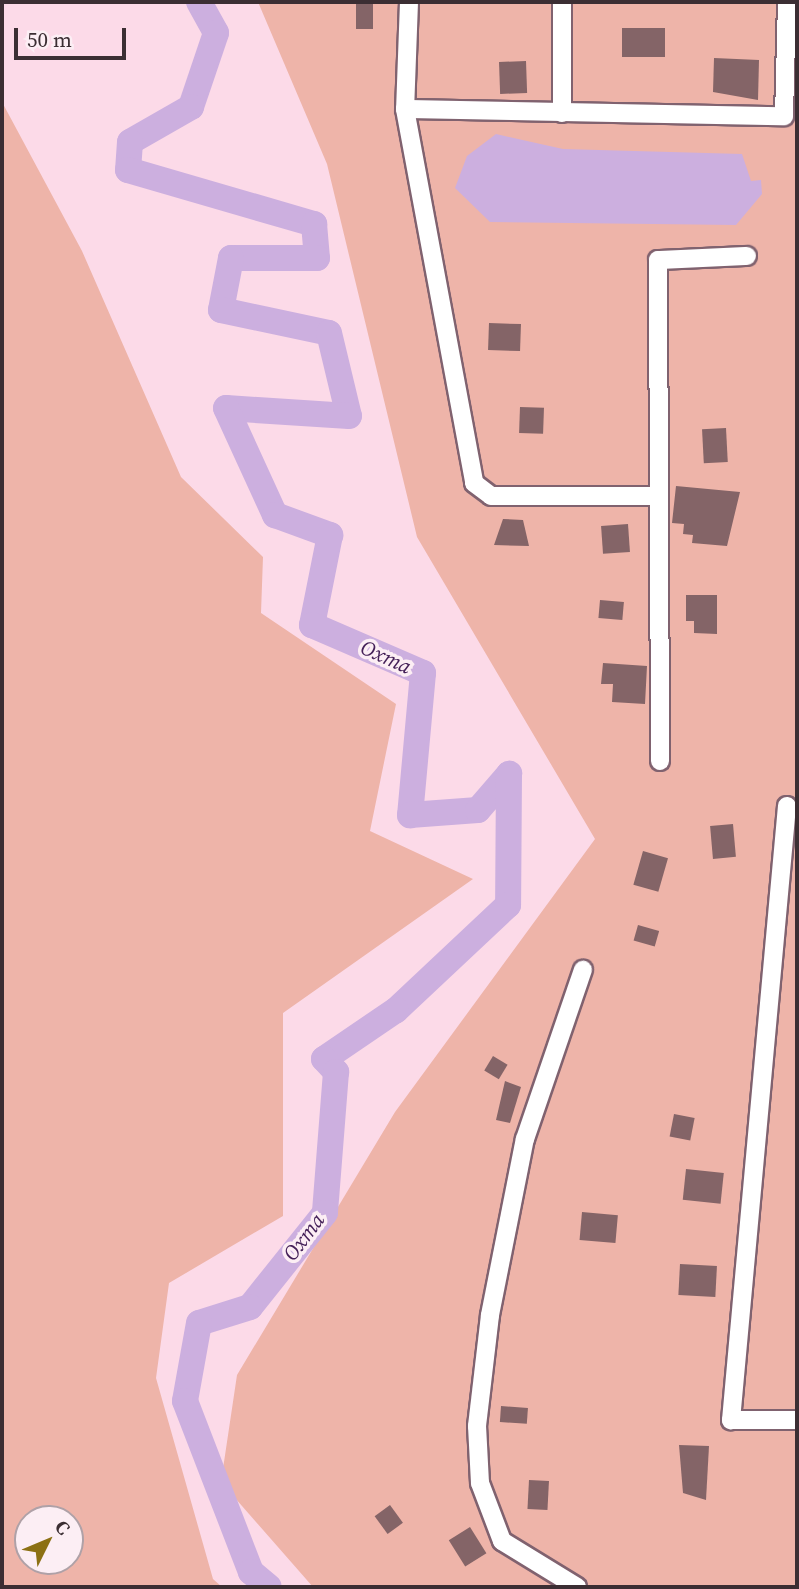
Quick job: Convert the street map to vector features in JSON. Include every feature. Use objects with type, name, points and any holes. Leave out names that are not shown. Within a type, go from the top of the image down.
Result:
[{"type":"street","points":[[409,2],[405,109],[474,482],[491,496],[657,496]]},
{"type":"street","points":[[562,2],[562,113]]},
{"type":"street","points":[[405,109],[784,116],[787,2]]},
{"type":"street","points":[[660,761],[657,260],[747,256]]},
{"type":"street","points":[[787,806],[731,1420],[797,1420]]},
{"type":"street","points":[[577,1587],[502,1541],[480,1483],[477,1426],[490,1315],[525,1139],[583,970]]},
{"type":"shaded area","points":[[258,2],[797,2],[797,1587],[313,1587],[221,1482],[237,1375],[395,1112],[595,839],[417,537],[327,164]]},
{"type":"shaded area","points":[[2,102],[82,251],[181,477],[263,557],[261,613],[396,704],[370,831],[473,879],[283,1013],[283,1216],[169,1283],[156,1378],[213,1579],[222,1587],[2,1587]]},
{"type":"shaded area","points":[[496,134],[563,149],[742,154],[751,181],[761,180],[762,194],[736,225],[490,222],[455,188],[467,156]]},
{"type":"building","points":[[356,2],[373,2],[373,29],[356,29]]},
{"type":"building","points":[[622,28],[665,28],[665,57],[622,57]]},
{"type":"building","points":[[714,58],[759,60],[758,100],[713,92]]},
{"type":"building","points":[[526,61],[527,93],[500,94],[499,62]]},
{"type":"building","points":[[489,323],[521,324],[520,351],[488,350]]},
{"type":"building","points":[[520,407],[544,408],[543,434],[519,433]]},
{"type":"building","points":[[726,428],[728,462],[704,463],[702,429]]},
{"type":"building","points":[[676,486],[740,492],[727,546],[692,543],[693,535],[683,534],[684,524],[672,523]]},
{"type":"building","points":[[503,519],[523,520],[529,546],[494,545]]},
{"type":"building","points":[[628,524],[630,552],[603,554],[601,526]]},
{"type":"building","points":[[686,595],[717,595],[717,634],[694,633],[694,621],[686,621]]},
{"type":"building","points":[[600,600],[624,602],[622,620],[598,618]]},
{"type":"building","points":[[603,663],[647,666],[645,704],[612,702],[613,684],[601,684]]},
{"type":"building","points":[[733,824],[736,857],[713,859],[710,826]]},
{"type":"building","points":[[643,851],[668,858],[658,892],[633,885]]},
{"type":"building","points":[[638,925],[659,931],[655,946],[634,940]]},
{"type":"building","points":[[493,1056],[508,1065],[499,1079],[484,1071]]},
{"type":"building","points":[[505,1081],[521,1087],[510,1123],[496,1120]]},
{"type":"building","points":[[674,1114],[695,1118],[690,1141],[670,1137]]},
{"type":"building","points":[[686,1169],[724,1173],[721,1204],[683,1200]]},
{"type":"building","points":[[582,1212],[618,1215],[615,1243],[580,1240]]},
{"type":"building","points":[[680,1264],[717,1266],[715,1297],[678,1295]]},
{"type":"building","points":[[501,1406],[528,1408],[527,1424],[500,1422]]},
{"type":"building","points":[[679,1445],[709,1446],[706,1500],[683,1493]]},
{"type":"building","points":[[529,1480],[549,1481],[547,1510],[527,1509]]},
{"type":"building","points":[[390,1505],[403,1523],[388,1534],[375,1516]]},
{"type":"building","points":[[470,1527],[486,1553],[465,1567],[449,1540]]},
{"type":"waterway","name":"Охта","points":[[199,2],[216,33],[191,107],[130,142],[128,170],[314,224],[317,258],[231,258],[221,310],[329,333],[349,416],[226,408],[275,515],[330,535],[312,625],[423,673],[410,815],[478,810],[509,774],[508,905],[396,1010],[324,1059],[336,1072],[325,1213],[250,1307],[199,1323],[185,1401],[251,1572],[269,1587]]}]
